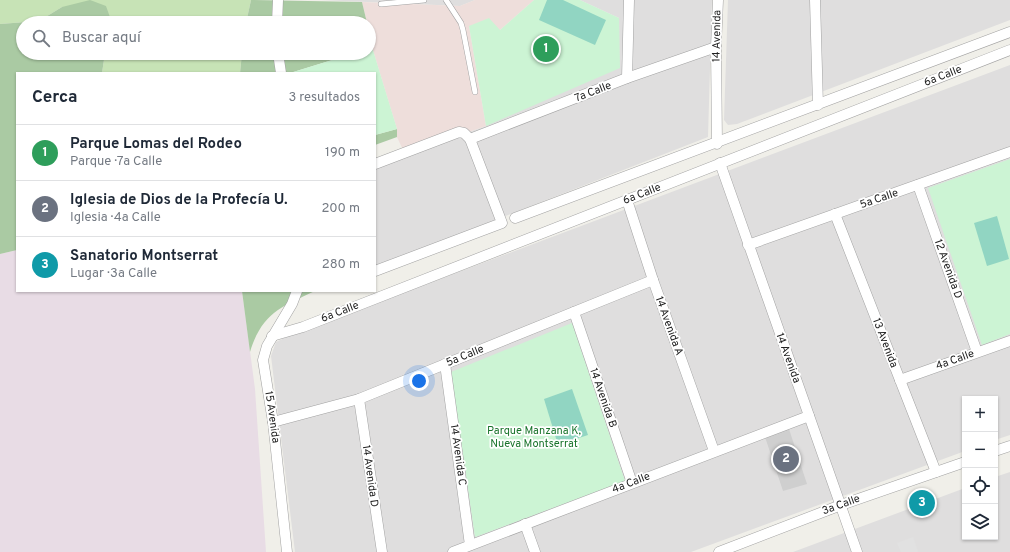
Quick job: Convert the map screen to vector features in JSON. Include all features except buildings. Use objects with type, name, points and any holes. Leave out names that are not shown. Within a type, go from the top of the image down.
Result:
[{"type":"street","points":[[277,16],[278,0]]},
{"type":"street","points":[[627,78],[629,0]]},
{"type":"street","name":"14 Avenida","points":[[717,144],[716,47],[718,0]]},
{"type":"street","points":[[815,0],[818,105]]},
{"type":"street","name":"6a Calle","points":[[515,218],[717,144],[1010,32]]},
{"type":"street","name":"7a Calle","points":[[470,139],[627,78],[716,47]]},
{"type":"street","name":"6a Calle","points":[[272,336],[303,327],[1010,50]]},
{"type":"street","points":[[279,60],[280,72]]},
{"type":"street","points":[[376,164],[459,132],[467,134],[502,224],[376,271]]},
{"type":"street","name":"5a Calle","points":[[748,245],[1010,152]]},
{"type":"street","name":"14 Avenida","points":[[720,164],[857,552]]},
{"type":"street","name":"12 Avenida D","points":[[918,185],[977,352]]},
{"type":"street","name":"14 Avenida A","points":[[627,200],[653,280],[714,451]]},
{"type":"street","name":"13 Avenida","points":[[835,214],[936,472]]},
{"type":"street","name":"5a Calle","points":[[273,422],[359,399],[653,280]]},
{"type":"street","name":"15 Avenida","points":[[286,552],[273,422],[263,360],[264,352],[292,304],[297,292]]},
{"type":"street","name":"14 Avenida B","points":[[574,312],[632,483]]},
{"type":"street","name":"4a Calle","points":[[900,380],[1010,341]]},
{"type":"street","name":"14 Avenida C","points":[[445,364],[470,545]]},
{"type":"street","name":"14 Avenida D","points":[[359,399],[382,552]]},
{"type":"street","name":"4a Calle","points":[[453,552],[714,451],[809,416]]},
{"type":"street","points":[[998,450],[1010,446]]},
{"type":"street","name":"3a Calle","points":[[719,552],[737,549],[841,505],[962,463]]},
{"type":"street","points":[[525,524],[536,552]]},
{"type":"lane","points":[[381,4],[424,0]]},
{"type":"lane","points":[[446,0],[461,23],[475,92]]},
{"type":"shaded area","points":[[321,0],[475,0],[460,6]]},
{"type":"shaded area","points":[[475,0],[534,0],[500,30],[469,26],[486,126],[405,154],[397,137],[397,129],[376,60],[376,16],[365,16],[362,2],[460,6]]},
{"type":"shaded area","points":[[580,0],[712,0],[708,137],[376,267],[376,165],[486,126],[619,18]]},
{"type":"shaded area","points":[[728,0],[1010,0],[1010,20],[737,124],[728,125],[724,120]]},
{"type":"shaded area","points":[[1010,65],[1010,435],[998,439],[998,396],[962,396],[962,452],[691,552],[295,552],[271,356],[276,342],[288,336]]},
{"type":"shaded area","points":[[16,250],[16,292],[242,292],[255,389],[266,552],[0,552],[0,254]]},
{"type":"shaded area","points":[[788,426],[807,484],[783,491],[764,434]]},
{"type":"shaded area","points":[[1010,472],[1010,552],[793,552],[962,489],[962,540],[998,540],[998,476]]},
{"type":"shaded area","points":[[913,537],[918,552],[901,552],[897,543]]},
{"type":"green space","points":[[0,0],[251,0],[248,16],[97,16],[62,7],[47,16],[16,16],[16,23],[0,24]]},
{"type":"green space","points":[[90,0],[106,6],[110,16],[47,16],[62,7]]},
{"type":"green space","points":[[251,0],[362,2],[365,16],[248,16]]},
{"type":"green space","points":[[534,0],[580,0],[619,18],[620,68],[486,126],[469,26],[489,18],[500,30]]},
{"type":"green space","points":[[547,0],[563,0],[606,20],[595,45],[539,20]]},
{"type":"green space","points":[[16,23],[16,60],[104,60],[102,72],[16,72],[16,250],[0,254],[0,24]]},
{"type":"green space","points":[[104,60],[241,60],[240,72],[102,72]]},
{"type":"green space","points":[[241,60],[332,60],[293,72],[240,72]]},
{"type":"green space","points":[[332,60],[376,60],[397,129],[376,135],[376,72],[293,72]]},
{"type":"green space","points":[[397,129],[397,137],[376,145],[376,135]]},
{"type":"green space","points":[[1010,159],[1010,334],[982,345],[928,188]]},
{"type":"green space","points":[[997,216],[1009,259],[987,266],[974,223]]},
{"type":"green space","points":[[242,292],[313,292],[274,313],[260,328],[250,352]]},
{"type":"green space","name":"Parque Manzana K, Nueva Montserrat","points":[[572,323],[625,481],[475,537],[451,372]]},
{"type":"green space","points":[[572,389],[588,435],[558,445],[544,399]]},
{"type":"place","name":"Parque Lomas del Rodeo","points":[[546,49]]},
{"type":"place","name":"Iglesia de Dios de la Profecía U.","points":[[786,459]]},
{"type":"place","name":"Sanatorio Montserrat","points":[[922,503]]}]
